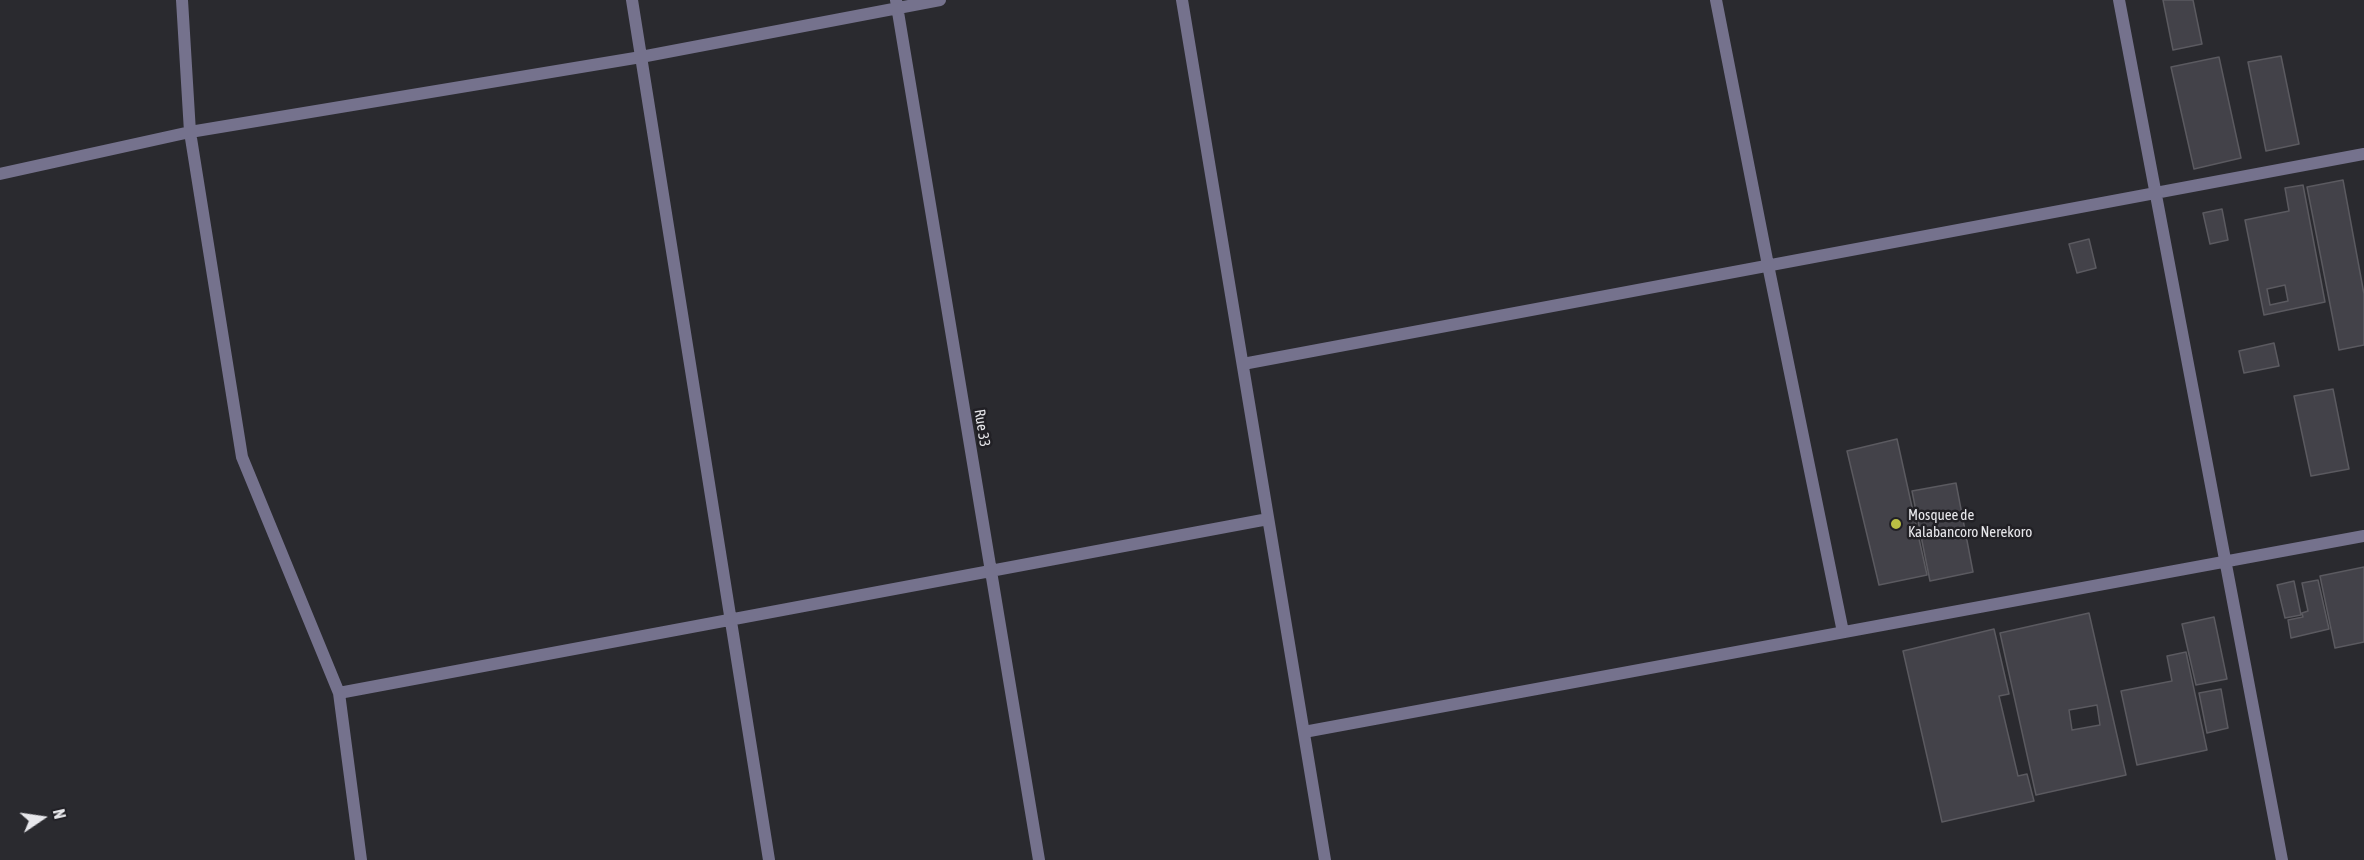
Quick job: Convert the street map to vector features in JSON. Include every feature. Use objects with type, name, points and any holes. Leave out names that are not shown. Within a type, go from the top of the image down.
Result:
[{"type":"street","points":[[182,0],[190,132],[242,457],[339,693],[361,860]]},
{"type":"street","points":[[632,0],[769,860]]},
{"type":"street","points":[[0,174],[190,132],[641,57],[896,4],[940,0]]},
{"type":"street","points":[[1182,0],[1325,860]]},
{"type":"street","points":[[1716,0],[1843,632]]},
{"type":"street","points":[[2119,0],[2282,860]]},
{"type":"street","name":"Rue 33","points":[[896,4],[1039,860]]},
{"type":"street","points":[[1243,364],[2364,154]]},
{"type":"street","points":[[339,693],[1268,519]]},
{"type":"street","points":[[1304,732],[2364,536]]},
{"type":"building","points":[[2163,0],[2193,0],[2202,44],[2173,50]]},
{"type":"building","points":[[2281,56],[2299,144],[2266,151],[2248,62]]},
{"type":"building","points":[[2219,57],[2241,158],[2194,169],[2171,67]]},
{"type":"building","points":[[2343,180],[2364,294],[2364,345],[2339,350],[2307,187]]},
{"type":"building","points":[[2303,185],[2325,302],[2264,315],[2245,220],[2289,211],[2285,188]],"holes":[[[2285,285],[2288,301],[2270,305],[2267,289]]]},
{"type":"building","points":[[2222,209],[2228,240],[2210,244],[2203,213]]},
{"type":"building","points":[[2089,239],[2096,268],[2077,273],[2069,244]]},
{"type":"building","points":[[2274,343],[2279,366],[2244,373],[2239,351]]},
{"type":"building","points":[[2333,389],[2349,469],[2311,476],[2294,396]]},
{"type":"building","points":[[1897,439],[1927,575],[1879,585],[1847,451]]},
{"type":"building","points":[[1956,483],[1973,572],[1930,581],[1912,491]]},
{"type":"building","points":[[2364,567],[2364,642],[2335,648],[2320,576]]},
{"type":"building","points":[[2318,580],[2329,629],[2291,638],[2288,620],[2303,617],[2302,613],[2308,611],[2302,583]]},
{"type":"building","points":[[2294,581],[2301,615],[2285,618],[2277,585]]},
{"type":"building","points":[[2089,613],[2126,775],[2036,795],[2000,633]],"holes":[[[2097,705],[2100,725],[2072,730],[2069,710]]]},
{"type":"building","points":[[2214,617],[2227,679],[2196,685],[2182,624]]},
{"type":"building","points":[[1994,629],[2009,694],[1999,696],[2018,776],[2027,774],[2034,801],[1942,822],[1903,651]]},
{"type":"building","points":[[2186,652],[2207,750],[2137,765],[2121,691],[2172,681],[2167,656]]},
{"type":"building","points":[[2221,689],[2228,728],[2207,733],[2199,693]]},
{"type":"place","name":"Mosquee de Kalabancoro Nerekoro","points":[[1896,524]]}]
